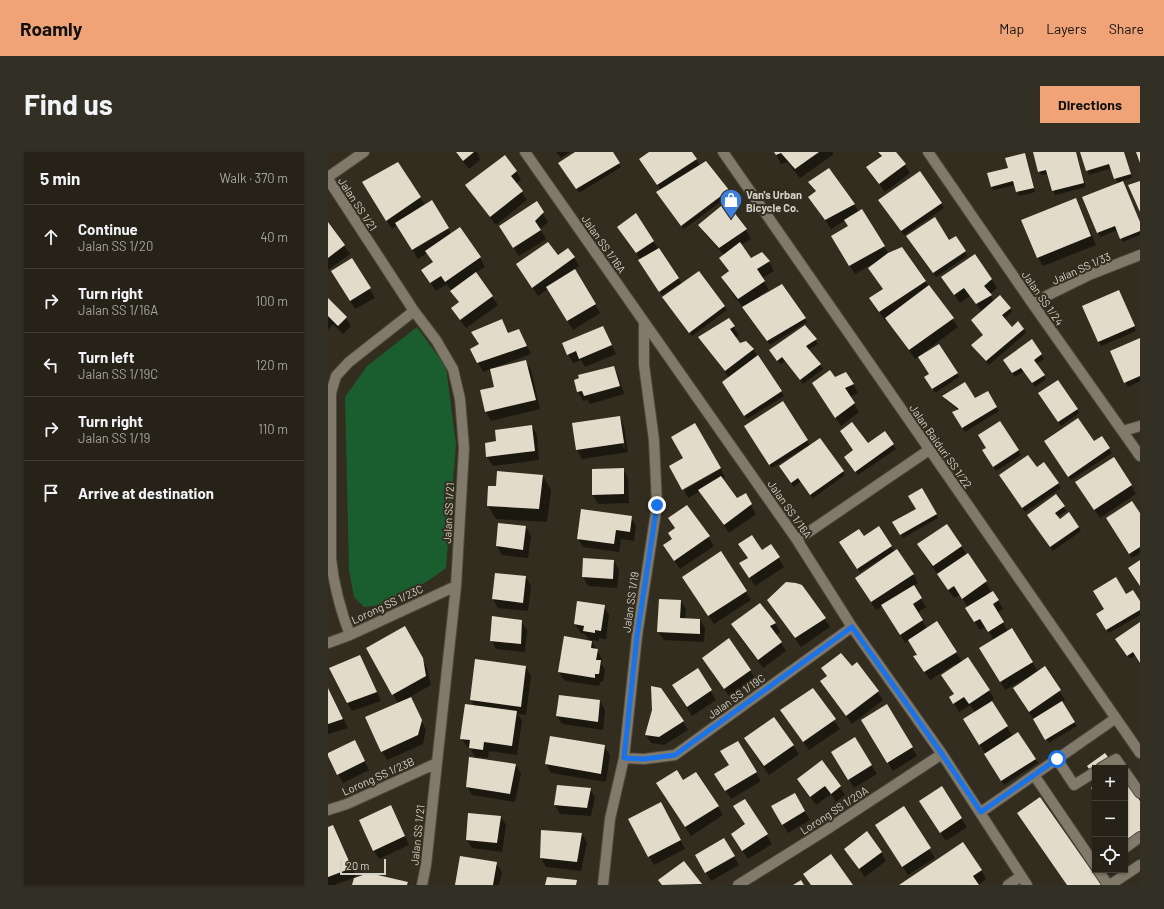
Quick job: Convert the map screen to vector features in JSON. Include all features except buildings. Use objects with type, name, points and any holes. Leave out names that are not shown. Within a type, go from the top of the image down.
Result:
[{"type":"street","points":[[328,178],[364,152]]},
{"type":"street","name":"Jalan SS 1/16A","points":[[525,152],[797,540],[852,627],[942,754],[1027,885]]},
{"type":"street","name":"Jalan Baiduri SS 1/22","points":[[723,152],[1140,753]]},
{"type":"street","name":"Jalan SS 1/24","points":[[928,152],[1140,456]]},
{"type":"street","name":"Jalan SS 1/21","points":[[328,178],[414,311],[436,340],[453,369],[460,399],[464,448],[456,586],[426,865],[422,885]]},
{"type":"street","name":"Jalan SS 1/33","points":[[1032,303],[1089,275],[1140,255]]},
{"type":"street","points":[[350,635],[338,603],[330,559],[331,394],[336,376],[349,362],[414,311]]},
{"type":"street","name":"Jalan SS 1/19","points":[[603,885],[610,819],[624,758],[637,636],[657,505],[654,440],[644,365],[644,322]]},
{"type":"street","points":[[1123,431],[1140,426]]},
{"type":"street","points":[[797,540],[929,450]]},
{"type":"street","name":"Lorong SS 1/23C","points":[[328,643],[350,635],[456,586]]},
{"type":"street","name":"Jalan SS 1/19C","points":[[624,758],[644,759],[675,755],[852,627]]},
{"type":"street","points":[[981,812],[1116,718]]},
{"type":"street","name":"Lorong SS 1/20A","points":[[738,885],[826,830],[942,754]]},
{"type":"street","points":[[1057,759],[1074,785],[1092,774]]},
{"type":"street","points":[[1107,765],[1116,759],[1120,765]]},
{"type":"street","name":"Lorong SS 1/23B","points":[[328,810],[347,804],[437,763]]},
{"type":"street","points":[[1034,775],[1092,861]]},
{"type":"street","points":[[1128,776],[1140,793]]},
{"type":"street","points":[[1128,846],[1140,837]]},
{"type":"street","points":[[1100,873],[1109,885],[1140,865]]},
{"type":"street","points":[[1008,885],[1021,876]]},
{"type":"green space","points":[[417,327],[446,367],[456,444],[446,568],[428,581],[382,605],[364,607],[354,597],[349,570],[345,397],[367,366]]},
{"type":"place","name":"Van's Urban Bicycle Co.","points":[[731,220]]},
{"type":"route","points":[[657,505],[637,636],[624,758],[644,759],[675,755],[852,627],[981,812],[1057,759]]}]
